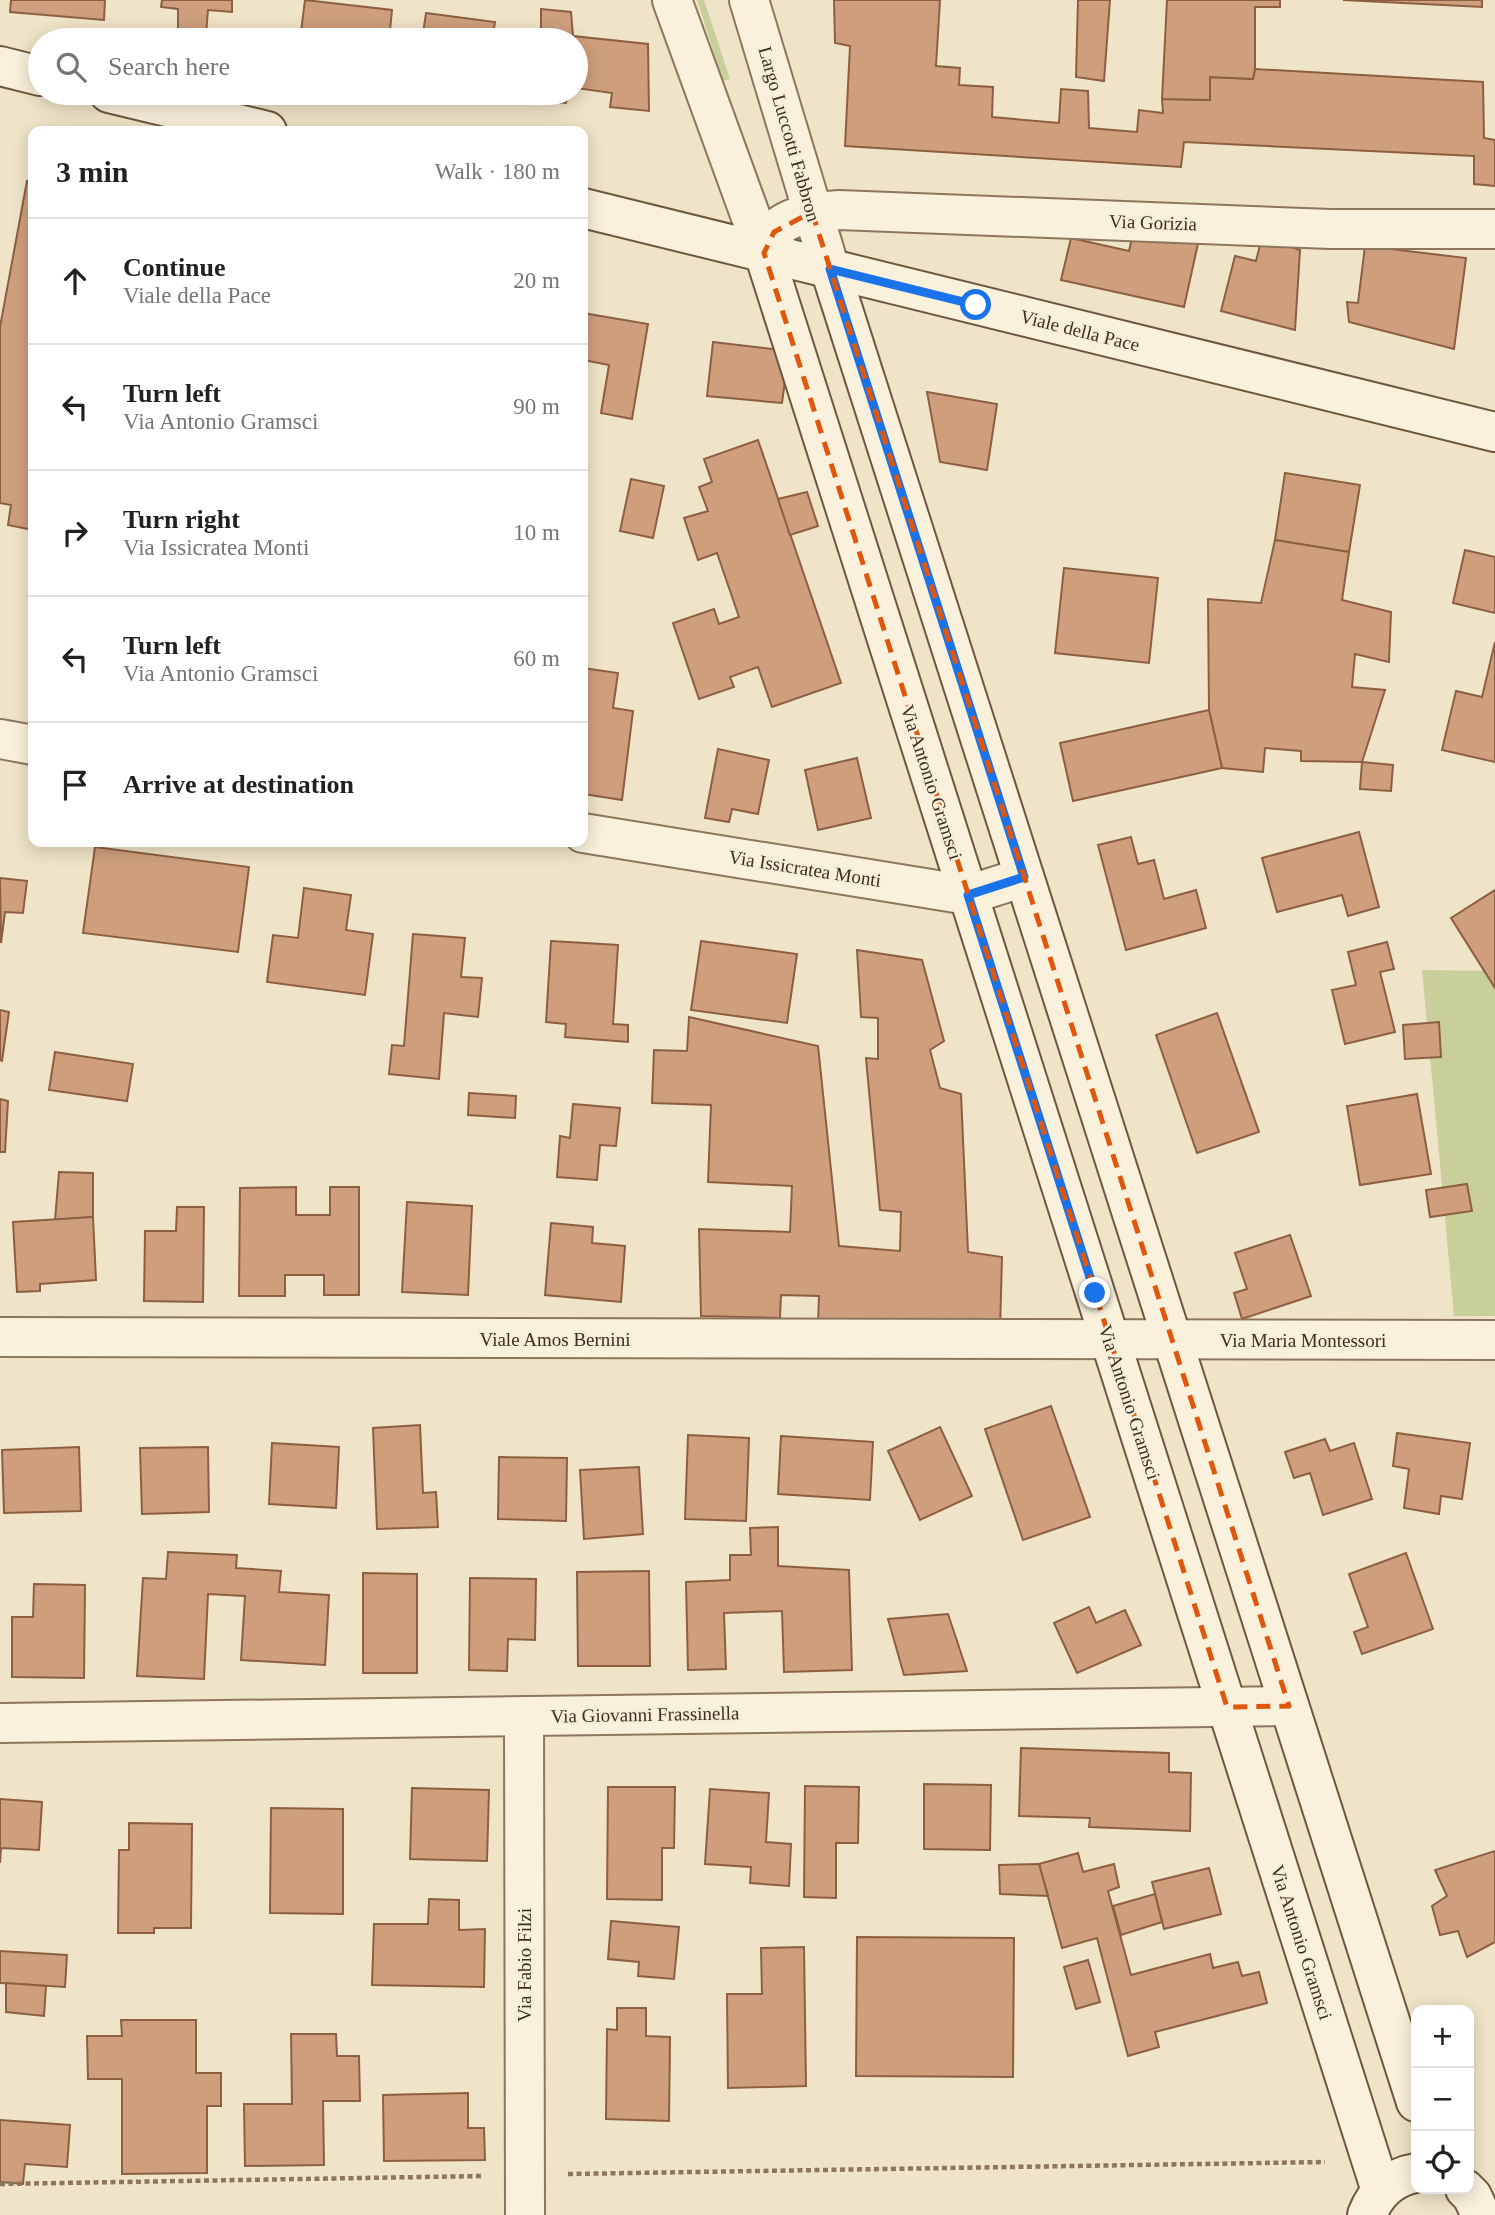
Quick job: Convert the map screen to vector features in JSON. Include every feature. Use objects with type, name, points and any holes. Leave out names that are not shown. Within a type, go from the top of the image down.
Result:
[{"type":"street","points":[[672,0],[764,253]]},
{"type":"street","name":"Largo Luccotti Fabbron","points":[[750,0],[830,269]]},
{"type":"street","points":[[0,66],[28,73]]},
{"type":"street","points":[[159,105],[246,126]]},
{"type":"street","name":"Viale della Pace","points":[[588,209],[1495,432]]},
{"type":"street","name":"Via Gorizia","points":[[812,212],[839,210],[1331,229],[1495,229]]},
{"type":"street","points":[[764,253],[774,232],[812,212]]},
{"type":"street","name":"Via Antonio Gramsci","points":[[764,253],[1227,1707],[1373,2189]]},
{"type":"street","points":[[830,269],[1411,2086]]},
{"type":"street","points":[[0,739],[28,744]]},
{"type":"street","name":"Via Issicratea Monti","points":[[588,834],[968,895],[1024,877]]},
{"type":"street","name":"Viale Amos Bernini","points":[[0,1337],[1110,1340]]},
{"type":"street","name":"Via Maria Montessori","points":[[1110,1340],[1495,1340]]},
{"type":"street","name":"Via Giovanni Frassinella","points":[[0,1723],[1289,1706]]},
{"type":"street","name":"Via Fabio Filzi","points":[[524,1716],[526,2215]]},
{"type":"street","points":[[1373,2189],[1411,2175]]},
{"type":"street","points":[[1470,2194],[1481,2215]]},
{"type":"path","points":[[0,2184],[524,2175],[1373,2189]]},
{"type":"highlighted area","points":[[812,212],[1289,1706],[1227,1707],[764,253],[774,232]]},
{"type":"green space","points":[[697,0],[704,0],[730,79],[723,81]]},
{"type":"green space","points":[[1422,970],[1495,971],[1495,1316],[1454,1316]]},
{"type":"building","points":[[11,0],[105,0],[104,20],[10,12]]},
{"type":"building","points":[[162,0],[232,0],[232,12],[208,10],[206,28],[178,28],[178,9],[161,7]]},
{"type":"building","points":[[305,0],[392,10],[390,28],[302,28]]},
{"type":"building","points":[[834,0],[940,0],[936,66],[960,68],[959,85],[993,87],[992,117],[1059,123],[1061,89],[1088,91],[1089,128],[1137,132],[1139,110],[1163,113],[1162,99],[1210,100],[1210,77],[1253,79],[1255,69],[1483,82],[1484,138],[1495,140],[1495,186],[1474,184],[1474,156],[1184,142],[1181,167],[845,146],[850,46],[835,43]]},
{"type":"building","points":[[1078,0],[1110,0],[1104,81],[1076,77]]},
{"type":"building","points":[[1167,0],[1280,0],[1280,7],[1255,7],[1253,79],[1210,77],[1210,100],[1162,99]]},
{"type":"building","points":[[1343,0],[1482,0],[1482,7]]},
{"type":"building","points":[[541,9],[571,12],[572,28],[541,28]]},
{"type":"building","points":[[426,13],[495,22],[494,28],[424,28]]},
{"type":"building","points":[[588,38],[648,44],[649,111],[610,107],[612,93],[588,90]]},
{"type":"building","points":[[28,181],[28,529],[8,525],[11,505],[0,503],[0,327]]},
{"type":"building","points":[[1135,225],[1199,239],[1184,307],[1061,280],[1071,238],[1129,251]]},
{"type":"building","points":[[1262,237],[1300,250],[1295,330],[1221,311],[1235,256],[1256,261]]},
{"type":"building","points":[[1365,246],[1466,258],[1454,349],[1349,322],[1347,302],[1358,303]]},
{"type":"building","points":[[588,314],[648,324],[632,419],[601,413],[609,365],[588,361]]},
{"type":"building","points":[[713,342],[789,351],[782,403],[707,396]]},
{"type":"building","points":[[927,392],[997,404],[987,470],[940,462]]},
{"type":"building","points":[[758,440],[841,683],[772,707],[758,667],[730,677],[734,687],[699,699],[673,623],[714,609],[719,624],[739,617],[717,553],[698,560],[684,518],[708,511],[699,487],[712,482],[704,459]]},
{"type":"building","points":[[1285,473],[1360,485],[1349,552],[1275,540]]},
{"type":"building","points":[[631,479],[664,486],[653,538],[620,531]]},
{"type":"building","points":[[807,492],[818,526],[790,535],[778,499]]},
{"type":"building","points":[[1275,540],[1349,552],[1342,600],[1391,612],[1389,662],[1355,654],[1352,687],[1385,690],[1362,762],[1301,761],[1301,751],[1265,748],[1263,772],[1222,768],[1209,710],[1208,599],[1261,603]]},
{"type":"building","points":[[1465,550],[1495,557],[1495,613],[1453,603]]},
{"type":"building","points":[[1064,568],[1158,578],[1149,663],[1055,653]]},
{"type":"building","points":[[1495,642],[1495,762],[1442,750],[1456,691],[1482,697]]},
{"type":"building","points":[[588,669],[618,673],[613,708],[633,711],[622,800],[588,795]]},
{"type":"building","points":[[1209,710],[1222,768],[1073,801],[1060,743]]},
{"type":"building","points":[[718,749],[769,760],[758,814],[732,809],[729,822],[705,818]]},
{"type":"building","points":[[857,758],[871,818],[818,830],[805,770]]},
{"type":"building","points":[[1362,762],[1393,765],[1391,791],[1360,789]]},
{"type":"building","points":[[1359,832],[1379,907],[1348,916],[1342,895],[1277,912],[1262,858]]},
{"type":"building","points":[[1131,837],[1138,864],[1154,860],[1164,899],[1196,890],[1206,928],[1126,950],[1098,845]]},
{"type":"building","points":[[95,847],[249,867],[238,952],[83,933]]},
{"type":"building","points":[[0,878],[27,881],[23,913],[5,912],[1,943]]},
{"type":"building","points":[[304,888],[351,895],[346,930],[373,934],[365,995],[267,982],[273,935],[298,938]]},
{"type":"building","points":[[1495,890],[1495,988],[1451,918]]},
{"type":"building","points":[[413,934],[465,938],[461,977],[482,978],[478,1017],[444,1013],[439,1079],[389,1074],[392,1045],[404,1046]]},
{"type":"building","points":[[551,941],[618,945],[613,1024],[628,1025],[628,1042],[565,1037],[566,1024],[546,1022]]},
{"type":"building","points":[[701,941],[797,954],[787,1023],[691,1010]]},
{"type":"building","points":[[1387,942],[1394,969],[1380,972],[1395,1032],[1345,1044],[1332,990],[1356,985],[1348,952]]},
{"type":"building","points":[[857,950],[922,960],[944,1041],[930,1050],[940,1088],[961,1094],[968,1252],[1002,1257],[1000,1331],[818,1323],[819,1296],[781,1295],[780,1318],[701,1316],[699,1229],[790,1232],[792,1186],[708,1182],[711,1105],[652,1103],[654,1050],[687,1051],[689,1017],[818,1046],[839,1246],[900,1251],[901,1212],[880,1210],[866,1058],[878,1059],[878,1018],[861,1017]]},
{"type":"building","points":[[0,1010],[9,1012],[2,1061],[0,1060]]},
{"type":"building","points":[[1217,1013],[1259,1132],[1197,1153],[1156,1035]]},
{"type":"building","points":[[1439,1022],[1441,1057],[1405,1059],[1403,1025]]},
{"type":"building","points":[[55,1052],[133,1064],[127,1101],[49,1090]]},
{"type":"building","points":[[469,1093],[516,1096],[515,1118],[468,1115]]},
{"type":"building","points":[[1417,1094],[1431,1174],[1360,1185],[1347,1106]]},
{"type":"building","points":[[0,1099],[8,1101],[5,1152],[0,1152]]},
{"type":"building","points":[[573,1104],[620,1108],[616,1146],[600,1145],[597,1180],[557,1177],[560,1136],[570,1138]]},
{"type":"building","points":[[59,1172],[93,1173],[93,1217],[55,1220]]},
{"type":"building","points":[[1467,1184],[1472,1211],[1430,1217],[1426,1190]]},
{"type":"building","points":[[296,1187],[296,1215],[330,1215],[330,1187],[359,1187],[359,1295],[324,1295],[324,1275],[285,1275],[285,1296],[239,1296],[240,1188]]},
{"type":"building","points":[[407,1202],[472,1206],[468,1295],[402,1292]]},
{"type":"building","points":[[177,1207],[204,1207],[203,1302],[144,1301],[145,1231],[176,1231]]},
{"type":"building","points":[[93,1217],[96,1280],[40,1284],[40,1291],[17,1292],[13,1222]]},
{"type":"building","points":[[551,1223],[593,1227],[592,1243],[625,1246],[621,1302],[545,1295]]},
{"type":"building","points":[[1290,1235],[1311,1296],[1242,1319],[1234,1293],[1247,1289],[1235,1253]]},
{"type":"building","points":[[1051,1406],[1090,1517],[1023,1540],[985,1429]]},
{"type":"building","points":[[420,1425],[423,1493],[436,1492],[438,1527],[377,1529],[373,1428]]},
{"type":"building","points":[[940,1427],[972,1496],[920,1520],[888,1451]]},
{"type":"building","points":[[1397,1433],[1470,1443],[1462,1499],[1441,1496],[1439,1514],[1404,1508],[1409,1469],[1393,1466]]},
{"type":"building","points":[[688,1435],[749,1438],[746,1521],[685,1519]]},
{"type":"building","points":[[781,1436],[873,1442],[870,1500],[778,1494]]},
{"type":"building","points":[[1325,1439],[1330,1451],[1354,1443],[1372,1499],[1323,1515],[1310,1473],[1294,1478],[1285,1452]]},
{"type":"building","points":[[272,1443],[339,1447],[336,1508],[269,1504]]},
{"type":"building","points":[[79,1447],[81,1511],[4,1513],[2,1450]]},
{"type":"building","points":[[208,1447],[209,1512],[142,1514],[140,1448]]},
{"type":"building","points":[[499,1457],[567,1458],[566,1521],[498,1519]]},
{"type":"building","points":[[639,1467],[643,1534],[584,1539],[580,1470]]},
{"type":"building","points":[[778,1527],[778,1566],[849,1570],[852,1670],[784,1672],[782,1611],[724,1613],[726,1669],[688,1670],[686,1582],[730,1580],[730,1555],[751,1555],[750,1528]]},
{"type":"building","points":[[168,1552],[237,1555],[236,1568],[281,1571],[279,1592],[329,1595],[325,1665],[241,1660],[245,1596],[208,1594],[204,1679],[137,1676],[143,1578],[166,1579]]},
{"type":"building","points":[[1406,1553],[1433,1629],[1362,1654],[1354,1632],[1368,1627],[1349,1574]]},
{"type":"building","points":[[649,1571],[650,1666],[578,1666],[577,1572]]},
{"type":"building","points":[[363,1573],[417,1574],[417,1673],[363,1673]]},
{"type":"building","points":[[470,1578],[536,1579],[535,1640],[508,1639],[507,1671],[469,1670]]},
{"type":"building","points":[[34,1584],[85,1585],[84,1678],[12,1677],[12,1617],[33,1617]]},
{"type":"building","points":[[1089,1607],[1096,1623],[1125,1610],[1141,1645],[1077,1673],[1054,1623]]},
{"type":"building","points":[[948,1614],[967,1671],[904,1675],[888,1619]]},
{"type":"building","points":[[1021,1748],[1169,1753],[1169,1772],[1191,1773],[1190,1831],[1089,1827],[1090,1818],[1019,1816]]},
{"type":"building","points":[[924,1784],[991,1785],[990,1850],[924,1849]]},
{"type":"building","points":[[805,1786],[859,1787],[858,1843],[836,1843],[836,1898],[804,1897]]},
{"type":"building","points":[[608,1787],[675,1787],[674,1848],[662,1848],[662,1900],[607,1899]]},
{"type":"building","points":[[412,1788],[489,1790],[487,1861],[410,1859]]},
{"type":"building","points":[[710,1789],[769,1793],[766,1842],[791,1844],[789,1886],[750,1883],[751,1867],[705,1864]]},
{"type":"building","points":[[0,1799],[42,1802],[39,1850],[1,1848],[0,1863]]},
{"type":"building","points":[[271,1808],[343,1809],[343,1914],[270,1913]]},
{"type":"building","points":[[129,1823],[192,1824],[191,1928],[154,1928],[154,1933],[118,1933],[119,1850],[129,1850]]},
{"type":"building","points":[[1495,1851],[1495,1942],[1467,1957],[1458,1931],[1440,1935],[1432,1906],[1447,1896],[1435,1870]]},
{"type":"building","points":[[1078,1853],[1083,1872],[1114,1864],[1119,1887],[1108,1891],[1131,1975],[1210,1954],[1213,1968],[1238,1962],[1242,1976],[1259,1972],[1267,2003],[1155,2032],[1159,2047],[1128,2056],[1097,1938],[1062,1948],[1039,1864]]},
{"type":"building","points":[[1039,1864],[1048,1896],[1000,1894],[999,1865]]},
{"type":"building","points":[[1209,1868],[1221,1914],[1164,1929],[1152,1882]]},
{"type":"building","points":[[1155,1894],[1162,1922],[1121,1935],[1113,1906]]},
{"type":"building","points":[[429,1899],[459,1900],[459,1930],[485,1929],[484,1987],[372,1985],[374,1924],[428,1924]]},
{"type":"building","points":[[611,1921],[679,1927],[674,1979],[638,1976],[639,1962],[608,1959]]},
{"type":"building","points":[[857,1937],[1014,1938],[1013,2077],[856,2076]]},
{"type":"building","points":[[804,1947],[806,2086],[728,2088],[727,1994],[762,1994],[761,1948]]},
{"type":"building","points":[[0,1951],[67,1955],[65,1987],[0,1983]]},
{"type":"building","points":[[1088,1960],[1100,2002],[1076,2009],[1064,1967]]},
{"type":"building","points":[[6,1983],[46,1986],[44,2016],[6,2012]]},
{"type":"building","points":[[617,2008],[646,2008],[646,2036],[670,2037],[669,2121],[606,2119],[607,2029],[617,2030]]},
{"type":"building","points":[[121,2020],[196,2020],[196,2073],[221,2073],[221,2106],[207,2106],[207,2173],[122,2174],[122,2079],[88,2079],[87,2036],[122,2036]]},
{"type":"building","points":[[291,2034],[336,2034],[337,2056],[359,2056],[360,2101],[323,2101],[324,2165],[245,2166],[244,2104],[292,2104]]},
{"type":"building","points":[[468,2093],[468,2128],[484,2128],[485,2160],[384,2161],[383,2095]]},
{"type":"building","points":[[0,2120],[70,2125],[67,2167],[25,2164],[23,2184],[0,2182]]},
{"type":"route","points":[[976,305],[830,269],[1024,877],[968,895],[1095,1293]]}]
